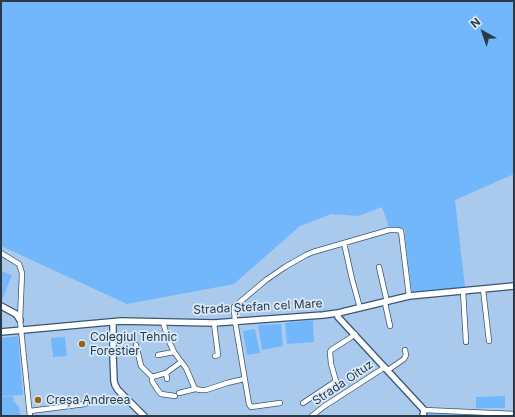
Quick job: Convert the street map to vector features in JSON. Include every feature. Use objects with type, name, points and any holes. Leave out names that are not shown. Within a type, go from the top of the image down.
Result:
[{"type":"street","points":[[280,403],[251,407],[249,404],[235,321],[234,307],[266,280],[285,267],[313,252],[389,230],[401,231],[409,296]]},
{"type":"street","points":[[344,243],[360,308]]},
{"type":"street","points":[[1,253],[19,264],[22,273],[20,320],[30,413],[86,404]]},
{"type":"street","points":[[379,267],[390,326]]},
{"type":"street","name":"Strada Ștefan cel Mare","points":[[1,332],[121,321],[214,322],[323,315],[338,313],[409,296],[514,286]]},
{"type":"street","points":[[483,289],[489,341]]},
{"type":"street","points":[[464,291],[466,342]]},
{"type":"street","points":[[1,306],[16,314],[20,320]]},
{"type":"street","points":[[338,313],[338,317],[424,410],[514,414]]},
{"type":"street","points":[[113,322],[115,385],[118,390],[144,416]]},
{"type":"street","points":[[163,322],[174,352],[186,368],[195,389]]},
{"type":"street","points":[[214,322],[218,355],[215,356]]},
{"type":"street","points":[[303,403],[336,381],[329,355],[330,352],[354,334]]},
{"type":"street","points":[[136,345],[141,366],[152,377],[152,381],[162,394],[177,395],[195,389],[206,390],[244,379]]},
{"type":"street","name":"Strada Oituz","points":[[312,416],[323,407],[386,368],[404,359],[406,355],[405,350]]},
{"type":"street","points":[[158,355],[174,352]]},
{"type":"street","points":[[152,377],[166,372],[182,362]]},
{"type":"street","points":[[166,372],[167,379]]},
{"type":"street","points":[[423,416],[424,410]]},
{"type":"shaded area","points":[[1,1],[514,1],[514,174],[455,200],[465,287],[412,293],[404,228],[389,227],[382,207],[358,216],[331,214],[300,226],[234,284],[127,304],[1,246]]},
{"type":"shaded area","points":[[1,271],[12,275],[1,302]]},
{"type":"shaded area","points":[[313,320],[314,342],[287,344],[285,323]]},
{"type":"shaded area","points":[[281,324],[283,346],[262,350],[258,325]]},
{"type":"shaded area","points":[[255,329],[260,353],[247,355],[243,331]]},
{"type":"shaded area","points":[[18,336],[23,395],[1,396],[1,338]]},
{"type":"shaded area","points":[[65,337],[67,356],[53,357],[51,338]]},
{"type":"shaded area","points":[[11,396],[14,398],[13,401],[20,408],[19,412],[21,416],[1,416],[1,397]]},
{"type":"shaded area","points":[[505,396],[505,408],[476,408],[476,397]]},
{"type":"shaded area","points":[[427,413],[459,414],[459,416],[426,416]]},
{"type":"place","name":"Colegiul Tehnic Forestier","points":[[82,344]]},
{"type":"place","name":"Creșa Andreea","points":[[38,400]]}]
